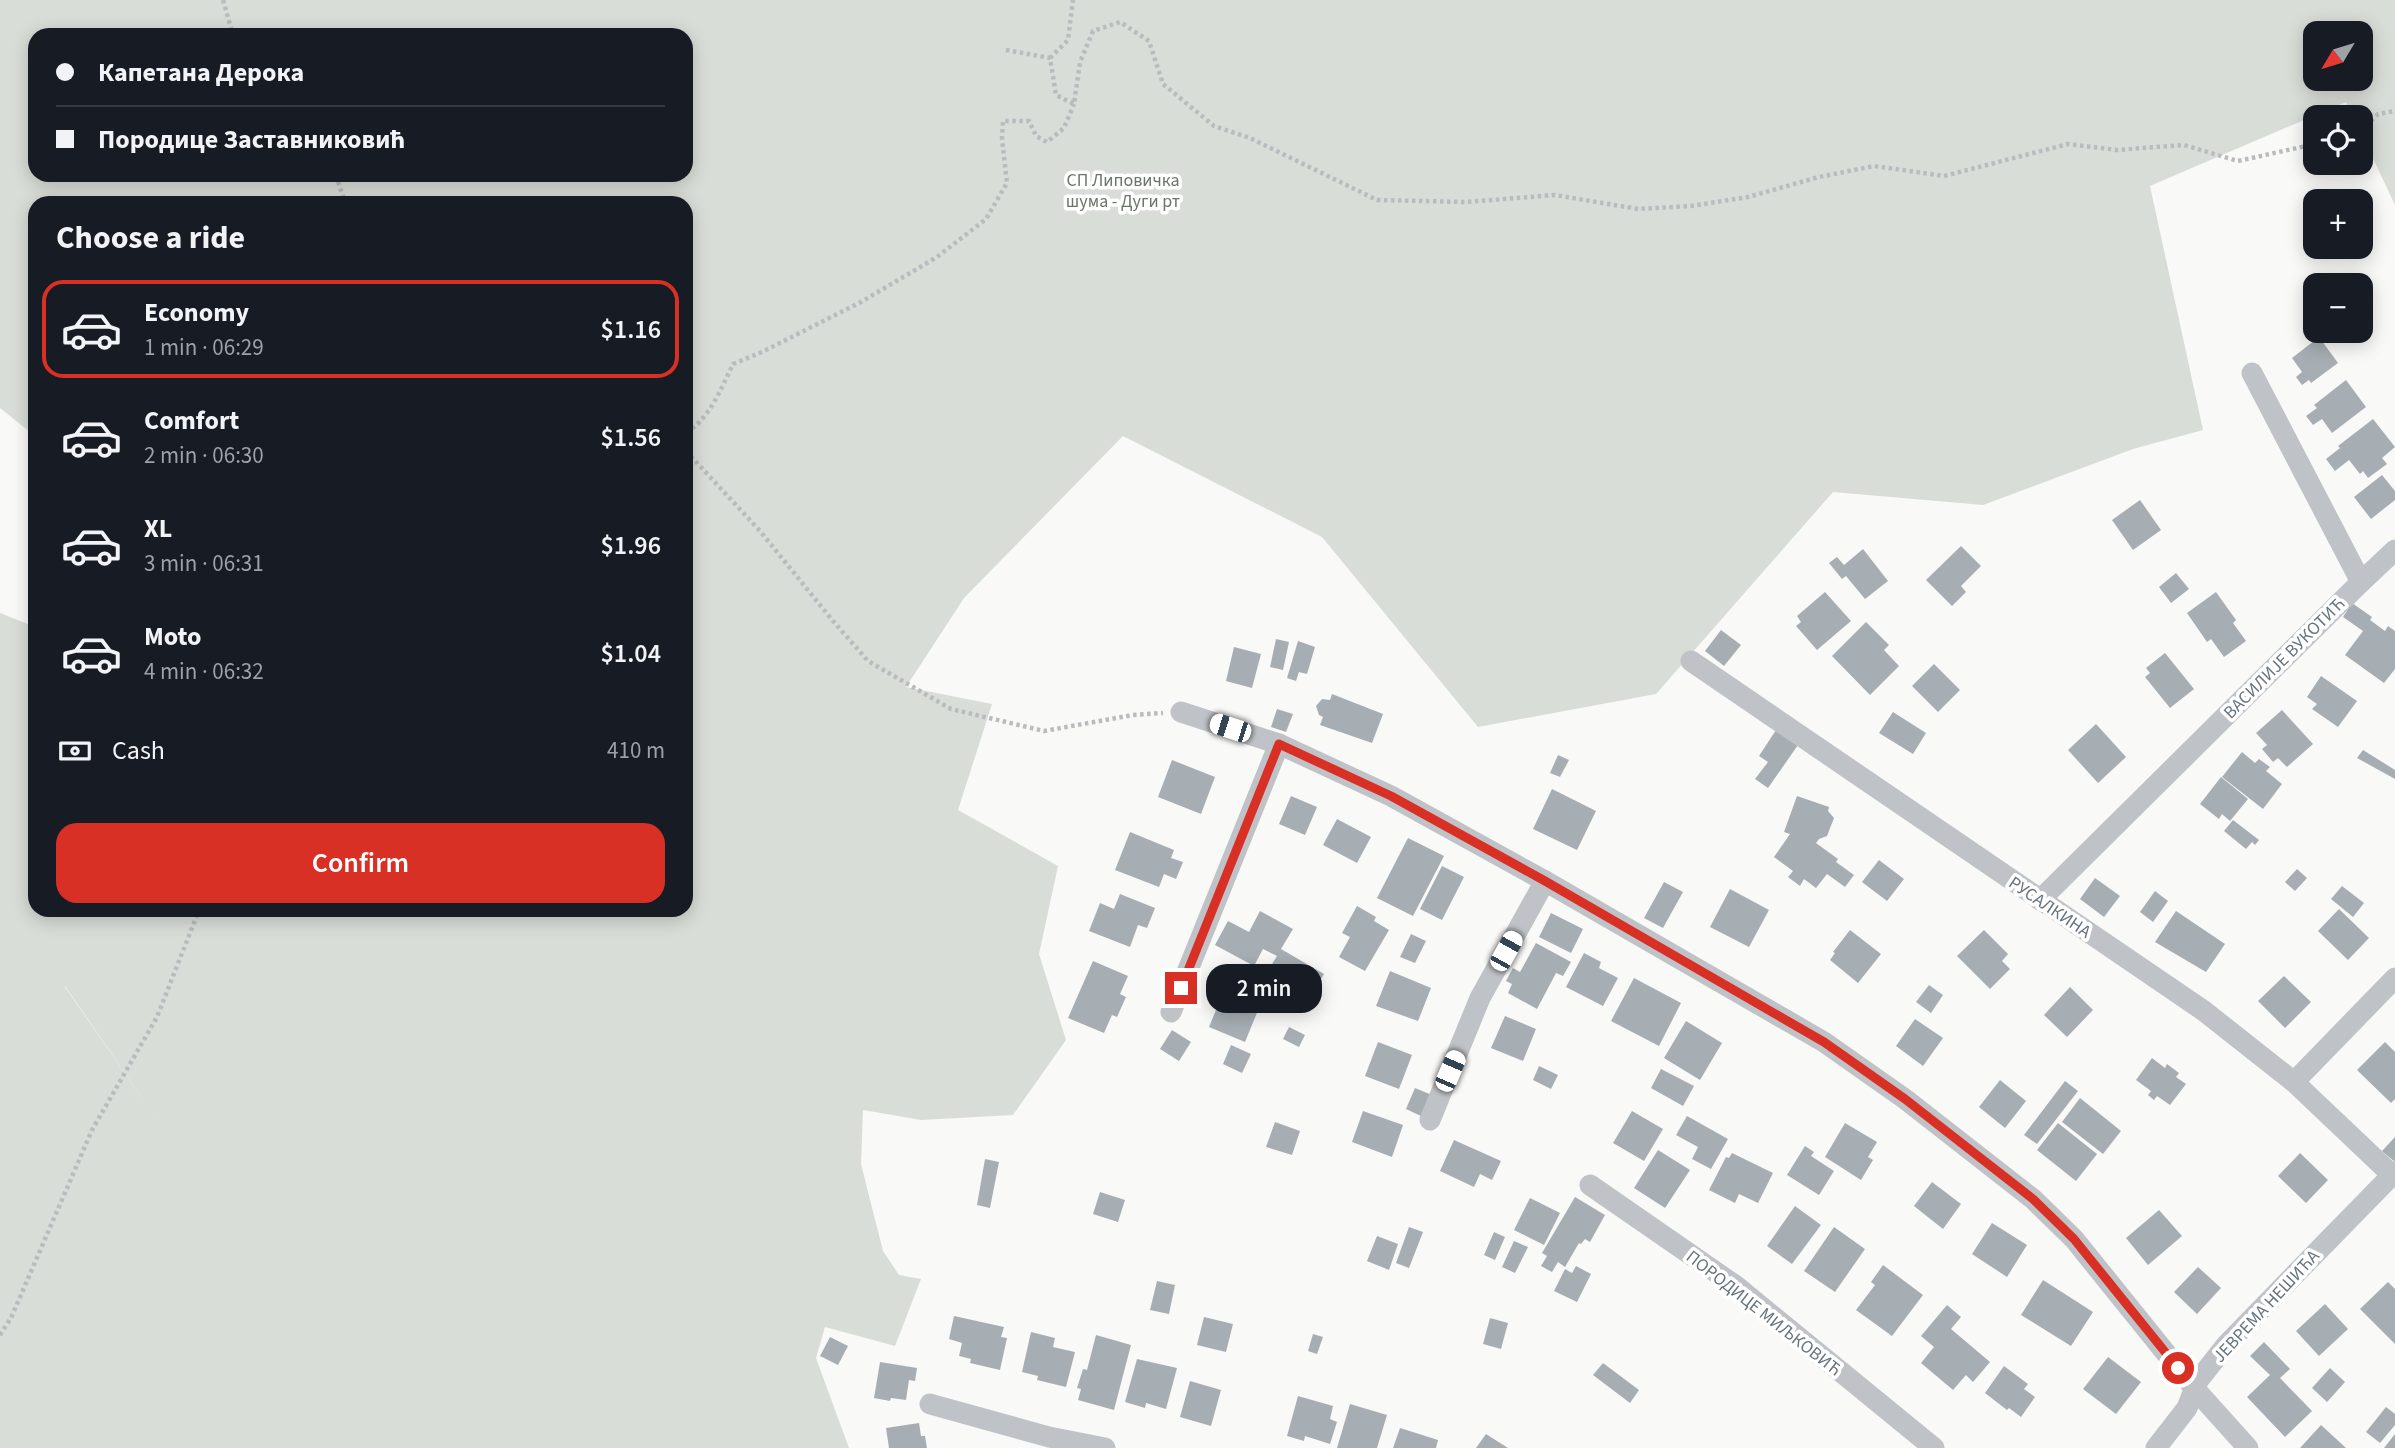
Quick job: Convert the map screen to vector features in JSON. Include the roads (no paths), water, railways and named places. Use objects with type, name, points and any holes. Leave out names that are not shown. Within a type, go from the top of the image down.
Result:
[{"type":"street","points":[[2252,373],[2361,582]]},
{"type":"street","name":"ВАСИЛИЈЕ ВУКОТИЋ","points":[[2040,900],[2395,550]]},
{"type":"street","name":"РУСАЛКИНА","points":[[1690,661],[2204,1010],[2294,1082],[2393,1174]]},
{"type":"street","points":[[1181,712],[1279,744],[1391,796],[1545,881],[1824,1042],[1905,1099],[2033,1199],[2074,1239],[2194,1388],[2248,1448]]},
{"type":"street","points":[[1171,1012],[1279,744]]},
{"type":"street","points":[[1430,1120],[1480,998],[1545,881]]},
{"type":"street","points":[[2294,1082],[2395,978]]},
{"type":"street","name":"ЈЕВРЕМА НЕШИЋА","points":[[2156,1448],[2187,1408],[2194,1388],[2227,1344],[2393,1174]]},
{"type":"street","name":"ПОРОДИЦЕ МИЉКОВИЋ","points":[[1590,1185],[1735,1286],[1934,1448]]},
{"type":"street","points":[[930,1404],[1049,1437],[1105,1448]]},
{"type":"park label","name":"СП Липовичка шума - Дуги рт","points":[[1123,190]]}]
